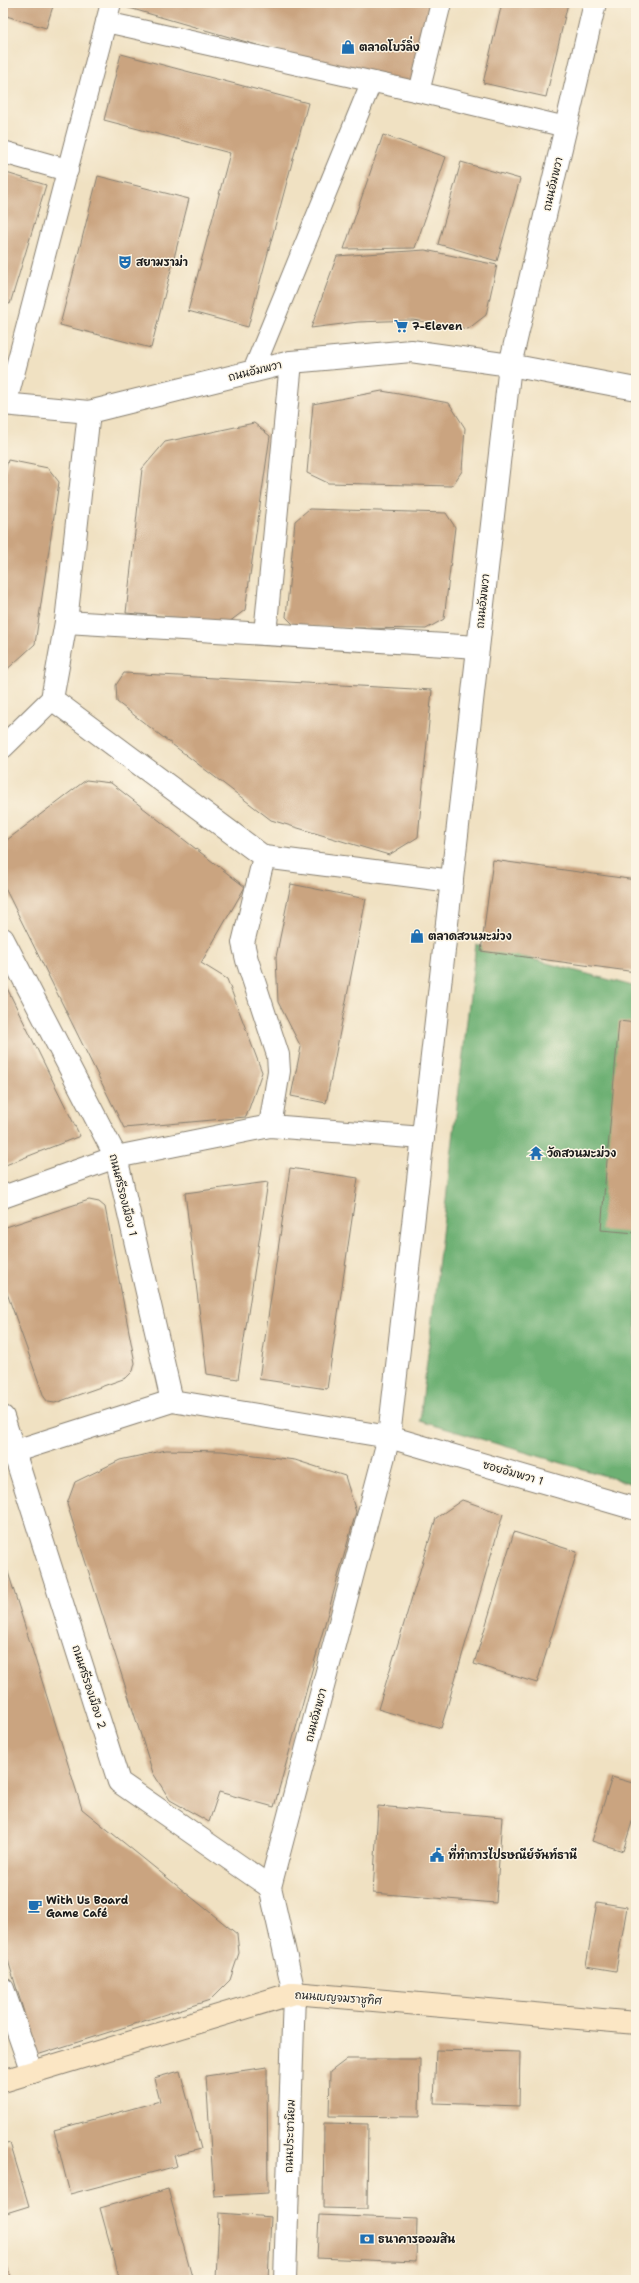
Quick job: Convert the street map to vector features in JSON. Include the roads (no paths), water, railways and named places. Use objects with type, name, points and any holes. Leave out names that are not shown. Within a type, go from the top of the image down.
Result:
[{"type":"street","name":"ถนนอัมพวา","points":[[294,1993],[270,1887],[389,1437],[510,365],[595,3]]},
{"type":"street","points":[[3,152],[67,170]]},
{"type":"street","name":"ถนนอัมพวา","points":[[5,405],[89,412],[291,362],[411,351],[510,365],[636,389]]},
{"type":"street","points":[[265,634],[291,362]]},
{"type":"street","points":[[3,747],[52,699],[66,622],[89,412]]},
{"type":"street","points":[[66,622],[478,647]]},
{"type":"street","points":[[52,699],[264,857],[452,881]]},
{"type":"street","points":[[264,857],[243,943],[247,960],[278,1055],[279,1071],[270,1126]]},
{"type":"street","name":"ถนนศรีรองเมือง 1","points":[[3,939],[116,1157],[172,1401]]},
{"type":"street","points":[[3,1197],[116,1157],[270,1126],[423,1138]]},
{"type":"street","points":[[8,1454],[172,1401]]},
{"type":"street","name":"ซอยอัมพวา 1","points":[[172,1401],[389,1437],[636,1509]]},
{"type":"street","name":"ถนนศรีรองเมือง 2","points":[[3,1417],[8,1454],[119,1782],[270,1887]]},
{"type":"street","points":[[3,1990],[32,2072]]},
{"type":"street","name":"ถนนเบญจมราชูทิศ","points":[[3,2081],[294,1993],[636,2023]]},
{"type":"street","name":"ถนนประชานิยม","points":[[285,2280],[294,1993]]},
{"type":"lane","points":[[5,405],[111,3]]},
{"type":"lane","points":[[419,92],[441,3]]},
{"type":"lane","points":[[106,22],[371,83],[419,92],[566,127]]},
{"type":"lane","points":[[253,371],[371,83]]},
{"type":"place","name":"ตลาดโบว์ลิ่ง","points":[[348,47]]},
{"type":"place","name":"สยามราม่า","points":[[125,262]]},
{"type":"place","name":"7-Eleven","points":[[401,326]]},
{"type":"place","name":"ตลาดสวนมะม่วง","points":[[417,936]]},
{"type":"place","name":"วัดสวนมะม่วง","points":[[536,1153]]},
{"type":"place","name":"ที่ทำการไปรษณีย์จันท์ธานี","points":[[437,1855]]},
{"type":"place","name":"With Us Board Game Café","points":[[35,1906]]},
{"type":"place","name":"ธนาคารออมสิน","points":[[367,2239]]}]
